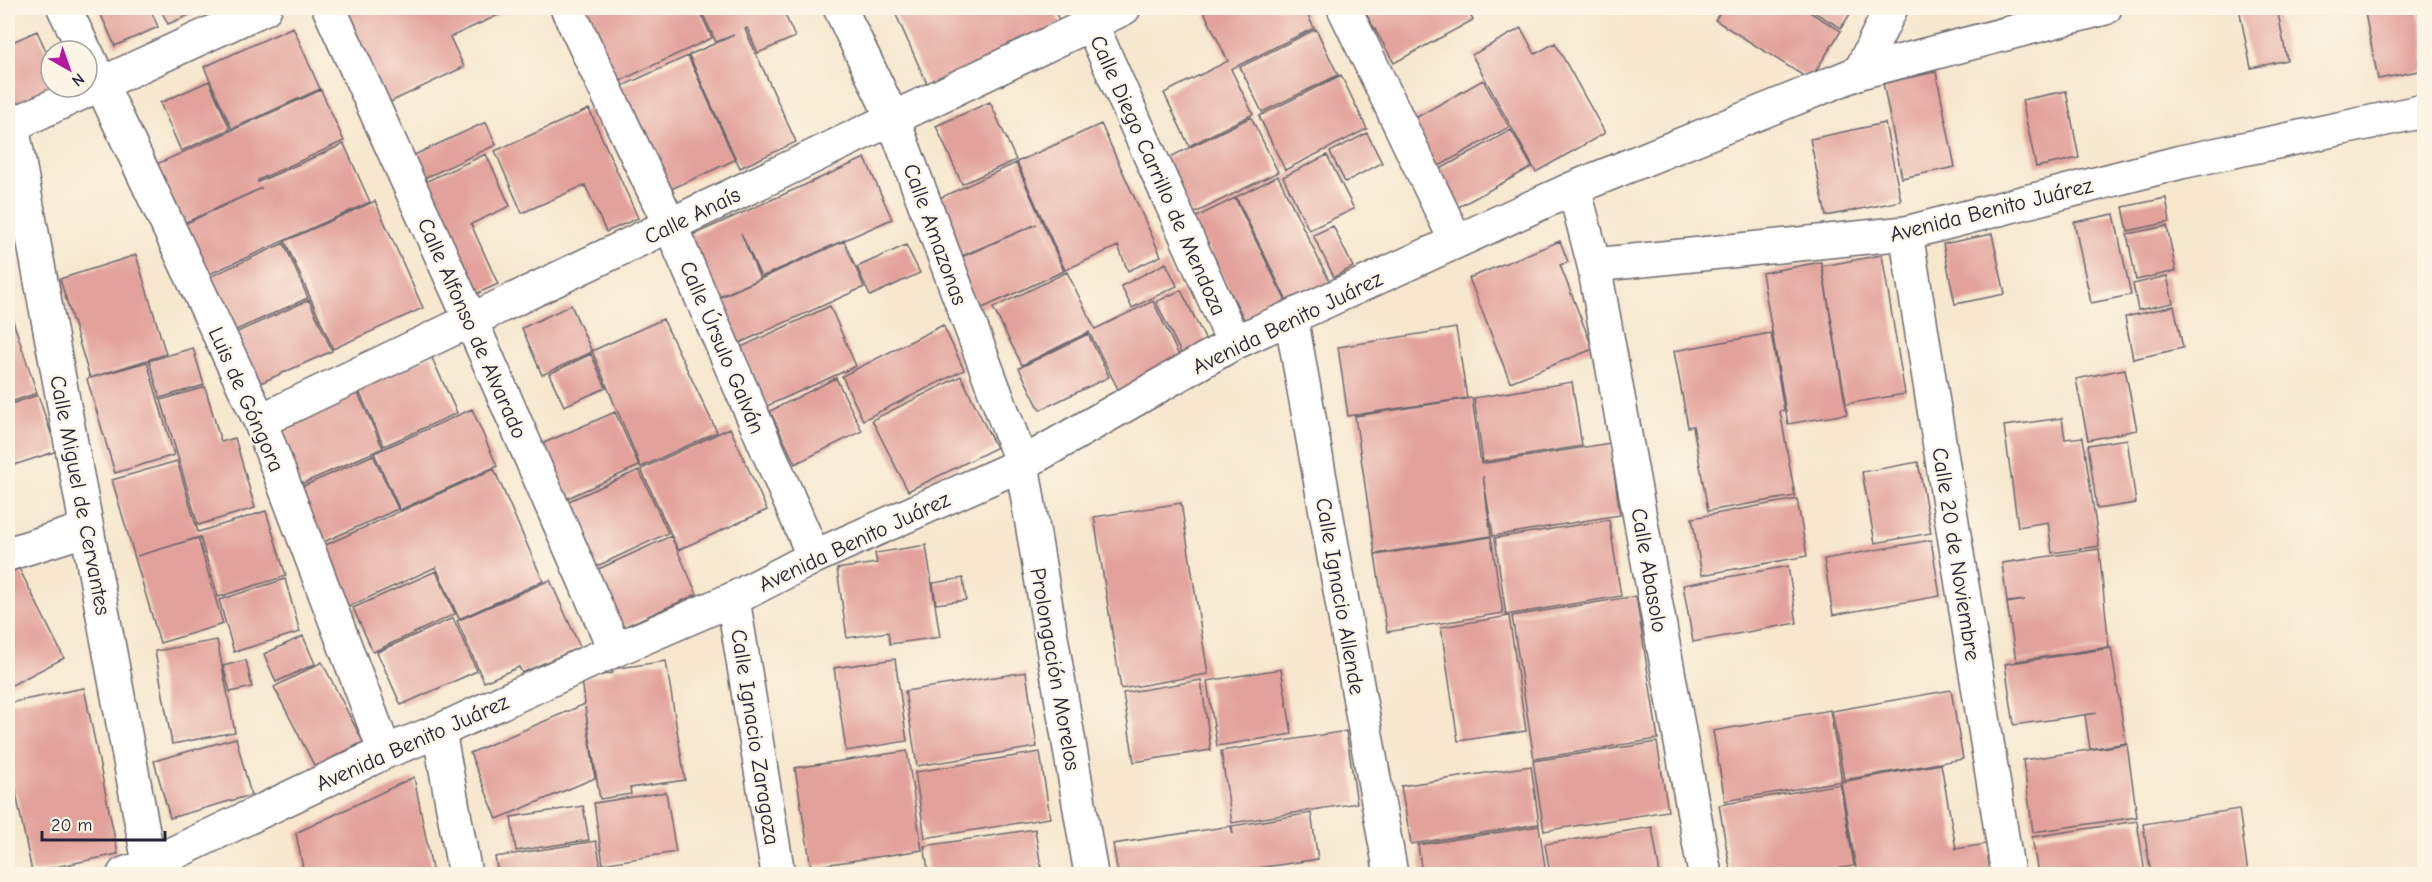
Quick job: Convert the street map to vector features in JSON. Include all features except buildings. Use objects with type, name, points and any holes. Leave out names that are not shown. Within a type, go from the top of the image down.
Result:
[{"type":"street","name":"Luis de Góngora","points":[[64,8],[79,39]]},
{"type":"street","points":[[10,126],[265,8]]},
{"type":"street","name":"Calle Alfonso de Alvarado","points":[[329,8],[471,321],[615,650]]},
{"type":"street","name":"Calle Úrsulo Galván","points":[[567,8],[670,225],[814,557]]},
{"type":"street","name":"Calle Amazonas","points":[[840,8],[893,119],[1022,464]]},
{"type":"street","name":"Calle Anaís","points":[[260,421],[893,119],[1088,15],[1124,8]]},
{"type":"street","points":[[1344,8],[1456,241]]},
{"type":"street","points":[[1860,72],[1891,8]]},
{"type":"street","name":"Avenida Benito Juárez","points":[[141,871],[385,752],[439,731],[615,650],[733,599],[814,557],[1022,464],[1234,343],[1574,188],[1860,72],[2105,8]]},
{"type":"street","name":"Calle Diego Carrillo de Mendoza","points":[[1088,15],[1234,343]]},
{"type":"street","name":"Luis de Góngora","points":[[99,78],[260,421],[385,752]]},
{"type":"street","name":"Avenida Benito Juárez","points":[[1594,265],[1906,233],[2181,162],[2424,111]]},
{"type":"street","name":"Calle Miguel de Cervantes","points":[[10,126],[87,530],[141,871]]},
{"type":"street","points":[[1574,188],[1594,265]]},
{"type":"street","name":"Calle 20 de Noviembre","points":[[1906,233],[2008,874]]},
{"type":"street","name":"Calle Abasolo","points":[[1594,265],[1705,874]]},
{"type":"street","name":"Calle Ignacio Allende","points":[[1292,317],[1391,874]]},
{"type":"street","name":"Prolongación Morelos","points":[[1022,464],[1090,874]]},
{"type":"street","points":[[8,554],[87,530]]},
{"type":"street","name":"Calle Ignacio Zaragoza","points":[[733,599],[778,874]]},
{"type":"street","points":[[439,731],[465,874]]}]
